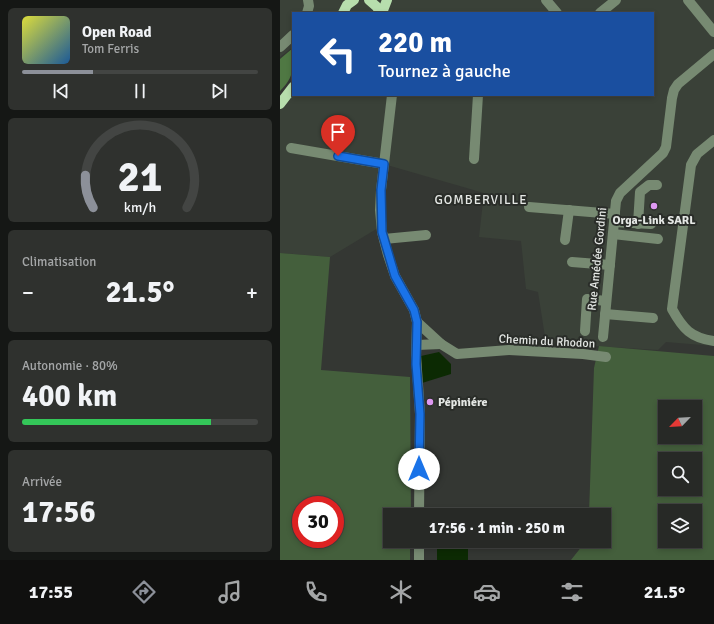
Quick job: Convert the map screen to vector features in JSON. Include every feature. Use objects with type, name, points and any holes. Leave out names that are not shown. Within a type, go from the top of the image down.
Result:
[{"type":"main road","points":[[369,0],[380,12]]},
{"type":"main road","points":[[381,12],[387,0]]},
{"type":"main road","points":[[280,104],[292,87]]},
{"type":"street","points":[[307,12],[309,6],[308,0]]},
{"type":"street","points":[[546,0],[555,12]]},
{"type":"street","points":[[601,12],[616,0]]},
{"type":"street","points":[[688,0],[713,28]]},
{"type":"street","points":[[280,47],[292,36]]},
{"type":"street","name":"Rue Amédée Gordini","points":[[603,337],[616,201],[620,193],[663,153],[666,147],[674,90],[678,84],[714,54]]},
{"type":"street","points":[[392,96],[380,210],[382,232],[395,276],[414,310],[417,322],[416,364],[420,414],[419,508]]},
{"type":"street","points":[[474,159],[478,96]]},
{"type":"street","points":[[714,140],[697,154],[691,165],[672,309],[680,323],[696,337],[714,341]]},
{"type":"street","points":[[291,148],[384,164]]},
{"type":"street","points":[[638,224],[640,192],[649,185],[657,185]]},
{"type":"street","points":[[529,207],[569,210],[638,224],[651,224]]},
{"type":"street","points":[[566,240],[569,210]]},
{"type":"street","points":[[613,234],[658,239]]},
{"type":"street","points":[[384,240],[426,236]]},
{"type":"street","points":[[572,262],[610,264]]},
{"type":"street","points":[[585,331],[587,299],[606,301]]},
{"type":"street","points":[[605,314],[653,318]]},
{"type":"street","name":"Chemin du Rhodon","points":[[417,322],[441,344],[457,354],[509,350],[583,354],[606,357]]},
{"type":"street","points":[[417,345],[441,344]]},
{"type":"street","points":[[419,548],[419,560]]},
{"type":"shaded area","points":[[280,0],[714,0],[714,346],[666,342],[658,350],[546,343],[538,292],[526,289],[521,241],[479,237],[484,193],[387,165],[378,228],[330,257],[280,253],[280,96],[292,82],[292,96],[654,96],[654,12],[292,12],[292,48],[280,57]]},
{"type":"shaded area","points":[[292,49],[291,76],[280,91],[280,59]]},
{"type":"shaded area","points":[[280,253],[330,257],[321,370],[410,377],[411,508],[383,508],[383,548],[410,548],[410,560],[280,560]]},
{"type":"shaded area","points":[[599,346],[714,356],[714,560],[571,560],[580,548],[611,548],[611,508],[589,508],[594,368]]},
{"type":"shaded area","points":[[439,352],[451,364],[451,374],[422,383],[421,356]]},
{"type":"shaded area","points":[[437,548],[468,548],[468,560],[437,560]]},
{"type":"place","name":"Orga-Link SARL","points":[[654,206]]},
{"type":"place","name":"Pépiniére","points":[[430,402]]},
{"type":"district","name":"GOMBERVILLE","points":[[481,199]]},
{"type":"route","points":[[338,156],[384,164],[380,210],[382,232],[395,276],[414,310],[417,322],[416,364],[420,414],[419,469]]}]
